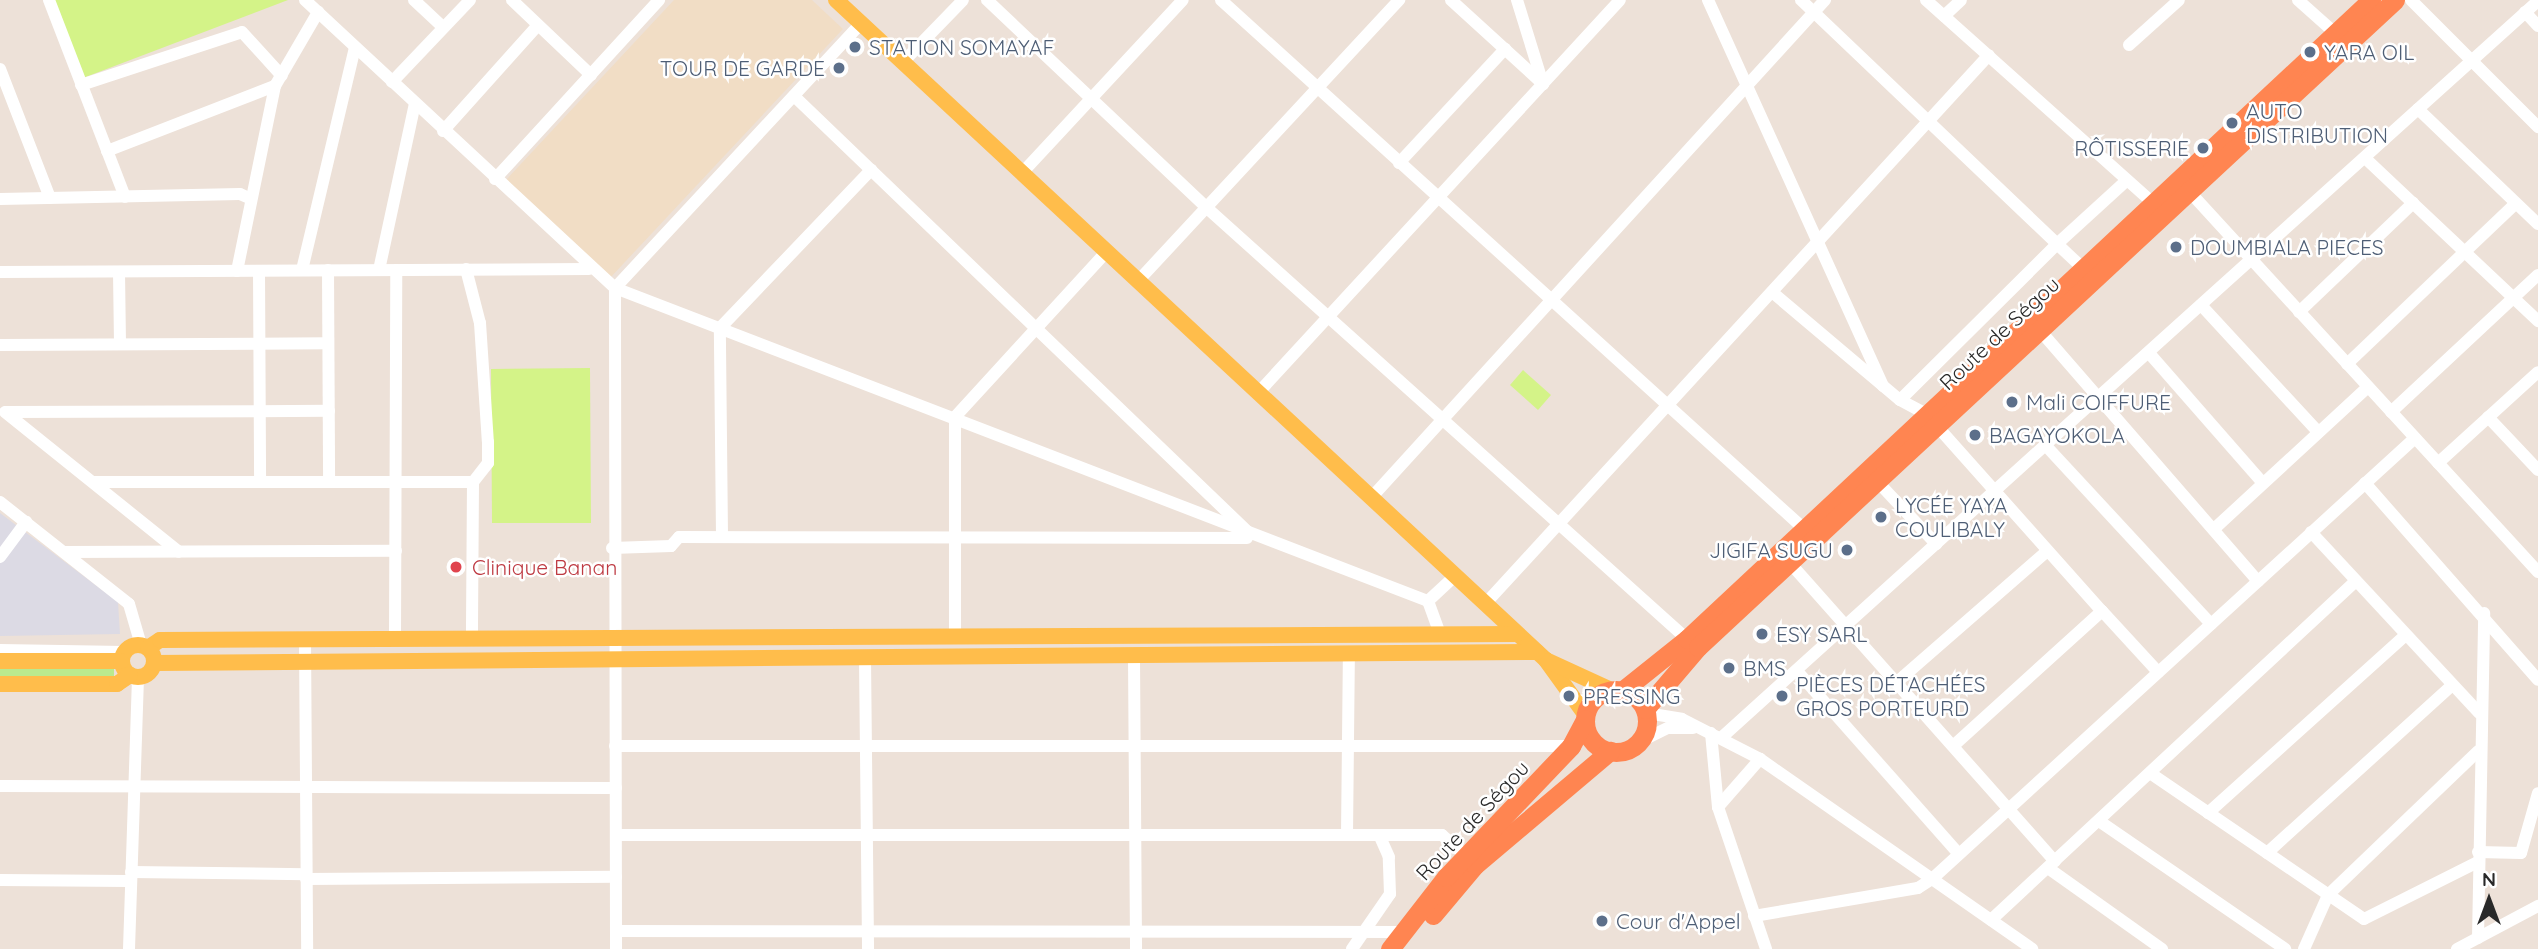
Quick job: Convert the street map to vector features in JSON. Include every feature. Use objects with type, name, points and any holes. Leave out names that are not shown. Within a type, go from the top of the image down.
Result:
[{"type":"highway","name":"Route de Ségou","points":[[1390,949],[1405,941],[1475,865],[1610,751],[1639,742],[1645,711],[1698,647],[1876,480],[1931,419],[2081,266],[2371,0]]},
{"type":"highway","name":"Route de Ségou","points":[[1405,941],[1466,856],[1571,746],[1585,717],[1687,639],[1802,527],[2037,327],[2395,0]]},
{"type":"highway","points":[[1617,690],[1645,711]]},
{"type":"highway","points":[[1585,717],[1591,740],[1610,751]]},
{"type":"main road","points":[[836,0],[1541,656],[1585,717]]},
{"type":"main road","points":[[0,684],[117,684],[128,666],[160,640],[1517,634]]},
{"type":"main road","points":[[0,662],[128,666],[148,652],[305,662],[1541,656],[1617,690]]},
{"type":"street","points":[[49,0],[125,197]]},
{"type":"street","points":[[305,0],[589,269],[615,288],[955,417],[1254,538],[1428,601]]},
{"type":"street","points":[[414,0],[443,27]]},
{"type":"street","points":[[392,82],[470,0]]},
{"type":"street","points":[[512,0],[591,75]]},
{"type":"street","points":[[495,179],[659,0]]},
{"type":"street","points":[[987,0],[1207,208],[1687,639]]},
{"type":"street","points":[[1022,173],[1183,0]]},
{"type":"street","points":[[1221,0],[1665,407],[1802,527]]},
{"type":"street","points":[[1138,281],[1399,0]]},
{"type":"street","points":[[1451,0],[1543,84]]},
{"type":"street","points":[[1517,0],[1543,84]]},
{"type":"street","points":[[1258,393],[1620,0]]},
{"type":"street","points":[[1707,0],[1750,89],[1815,245],[1883,386]]},
{"type":"street","points":[[1801,0],[1926,125],[2081,266]]},
{"type":"street","points":[[1371,498],[1750,89],[1825,0]]},
{"type":"street","points":[[1926,0],[2125,182],[2152,202]]},
{"type":"street","points":[[1944,16],[1961,0]]},
{"type":"street","points":[[2129,46],[2179,0]]},
{"type":"street","points":[[2298,0],[2335,33]]},
{"type":"street","points":[[2411,0],[2469,62],[2538,127]]},
{"type":"street","points":[[903,62],[961,1]]},
{"type":"street","points":[[1639,742],[1668,728],[1711,734],[1797,671],[2538,1]]},
{"type":"street","points":[[237,271],[279,81],[318,12]]},
{"type":"street","points":[[2525,12],[2538,26]]},
{"type":"street","points":[[617,949],[612,548],[615,288],[861,23]]},
{"type":"street","points":[[443,131],[538,25]]},
{"type":"street","points":[[81,85],[242,32],[279,81]]},
{"type":"street","points":[[302,270],[355,48]]},
{"type":"street","points":[[1399,163],[1505,49]]},
{"type":"street","points":[[1485,604],[1560,526],[1665,407],[1989,55]]},
{"type":"street","points":[[0,69],[50,198]]},
{"type":"street","points":[[107,151],[279,81]]},
{"type":"street","points":[[794,96],[1254,538]]},
{"type":"street","points":[[379,270],[415,104]]},
{"type":"street","points":[[2418,109],[2538,224]]},
{"type":"street","points":[[2365,158],[2538,321]]},
{"type":"street","points":[[722,536],[720,328],[871,170]]},
{"type":"street","points":[[1900,400],[2056,244],[2125,182]]},
{"type":"street","points":[[2188,190],[2538,572]]},
{"type":"street","points":[[0,199],[240,194],[251,199]]},
{"type":"street","points":[[2347,364],[2516,203]]},
{"type":"street","points":[[2299,312],[2413,204]]},
{"type":"street","points":[[955,636],[955,417],[1106,252]]},
{"type":"street","points":[[466,269],[480,323],[488,442],[485,470],[473,482],[472,638]]},
{"type":"street","points":[[1,271],[589,269]]},
{"type":"street","points":[[328,270],[329,481]]},
{"type":"street","points":[[395,639],[396,270]]},
{"type":"street","points":[[259,271],[260,481]]},
{"type":"street","points":[[119,272],[120,344]]},
{"type":"street","points":[[2391,412],[2538,275]]},
{"type":"street","points":[[1772,292],[1900,400],[1931,419],[2158,672]]},
{"type":"street","points":[[2201,305],[2318,432]]},
{"type":"street","points":[[2037,327],[2258,581]]},
{"type":"street","points":[[0,345],[328,343]]},
{"type":"street","points":[[2149,353],[2262,482]]},
{"type":"street","points":[[2438,463],[2538,372]]},
{"type":"street","points":[[2214,529],[2368,387]]},
{"type":"street","points":[[3,410],[329,411]]},
{"type":"street","points":[[3,410],[179,552]]},
{"type":"street","points":[[2488,417],[2538,470]]},
{"type":"street","points":[[1754,916],[1919,888],[1932,879],[2415,438]]},
{"type":"street","points":[[2045,445],[2211,624]]},
{"type":"street","points":[[1876,480],[1936,544]]},
{"type":"street","points":[[94,482],[473,482]]},
{"type":"street","points":[[2365,483],[2484,613],[2538,680]]},
{"type":"street","points":[[0,502],[135,610],[148,652]]},
{"type":"street","points":[[0,557],[26,522]]},
{"type":"street","points":[[2311,532],[2479,713]]},
{"type":"street","points":[[612,548],[722,536],[954,540],[1254,538]]},
{"type":"street","points":[[65,552],[396,551]]},
{"type":"street","points":[[1896,682],[2047,551]]},
{"type":"street","points":[[1790,563],[2009,808],[2052,864],[2162,949]]},
{"type":"street","points":[[1428,601],[1455,576]]},
{"type":"street","points":[[1991,920],[2356,581]]},
{"type":"street","points":[[1428,601],[1440,634]]},
{"type":"street","points":[[1954,746],[2102,611]]},
{"type":"street","points":[[2478,938],[2479,713],[2484,613]]},
{"type":"street","points":[[2208,813],[2406,635]]},
{"type":"street","points":[[305,639],[307,949]]},
{"type":"street","points":[[0,650],[128,666],[136,787],[130,877],[129,949]]},
{"type":"street","points":[[1347,835],[1349,655]]},
{"type":"street","points":[[1134,657],[1136,949]]},
{"type":"street","points":[[865,658],[868,949]]},
{"type":"street","points":[[1797,671],[1959,854]]},
{"type":"street","points":[[2267,853],[2452,685]]},
{"type":"street","points":[[1645,711],[1671,715],[1760,759],[2032,949]]},
{"type":"street","points":[[1711,734],[1718,807],[1766,949]]},
{"type":"street","points":[[615,746],[1571,746]]},
{"type":"street","points":[[2304,949],[2328,895],[2479,751]]},
{"type":"street","points":[[1718,807],[1760,759]]},
{"type":"street","points":[[2150,773],[2364,919],[2478,857],[2521,853],[2538,793]]},
{"type":"street","points":[[0,786],[616,788]]},
{"type":"street","points":[[2099,821],[2285,949]]},
{"type":"street","points":[[616,835],[1442,835],[1466,856]]},
{"type":"street","points":[[1352,949],[1390,894],[1389,857],[1380,835]]},
{"type":"street","points":[[0,880],[306,876],[616,877]]},
{"type":"street","points":[[2457,949],[2538,906]]},
{"type":"street","points":[[616,931],[1364,932],[1405,941]]},
{"type":"shaded area","points":[[674,0],[812,0],[843,29],[610,278],[505,181]]},
{"type":"shaded area","points":[[0,513],[118,602],[120,634],[0,636]]},
{"type":"green space","points":[[54,0],[288,0],[83,78]]},
{"type":"green space","points":[[590,368],[591,523],[492,523],[491,369]]},
{"type":"green space","points":[[1523,370],[1551,395],[1538,410],[1510,385]]},
{"type":"green space","points":[[0,665],[114,665],[114,681],[0,681]]},
{"type":"place","name":"STATION SOMAYAF","points":[[855,47]]},
{"type":"place","name":"YARA OIL","points":[[2310,52]]},
{"type":"place","name":"TOUR DE GARDE","points":[[839,68]]},
{"type":"place","name":"AUTO DISTRIBUTION","points":[[2232,123]]},
{"type":"place","name":"RÔTISSERIE","points":[[2203,148]]},
{"type":"place","name":"DOUMBIALA PIECES","points":[[2176,247]]},
{"type":"place","name":"Mali COIFFURE","points":[[2012,402]]},
{"type":"place","name":"BAGAYOKOLA","points":[[1975,435]]},
{"type":"place","name":"LYCÉE YAYA COULIBALY","points":[[1881,517]]},
{"type":"place","name":"JIGIFA SUGU","points":[[1847,550]]},
{"type":"place","name":"Clinique Banan","points":[[456,567]]},
{"type":"place","name":"ESY SARL","points":[[1762,634]]},
{"type":"place","name":"BMS","points":[[1729,668]]},
{"type":"place","name":"PRESSING","points":[[1569,696]]},
{"type":"place","name":"PIÈCES DÉTACHÉES GROS PORTEURD","points":[[1782,696]]},
{"type":"place","name":"Cour d'Appel","points":[[1602,921]]}]
